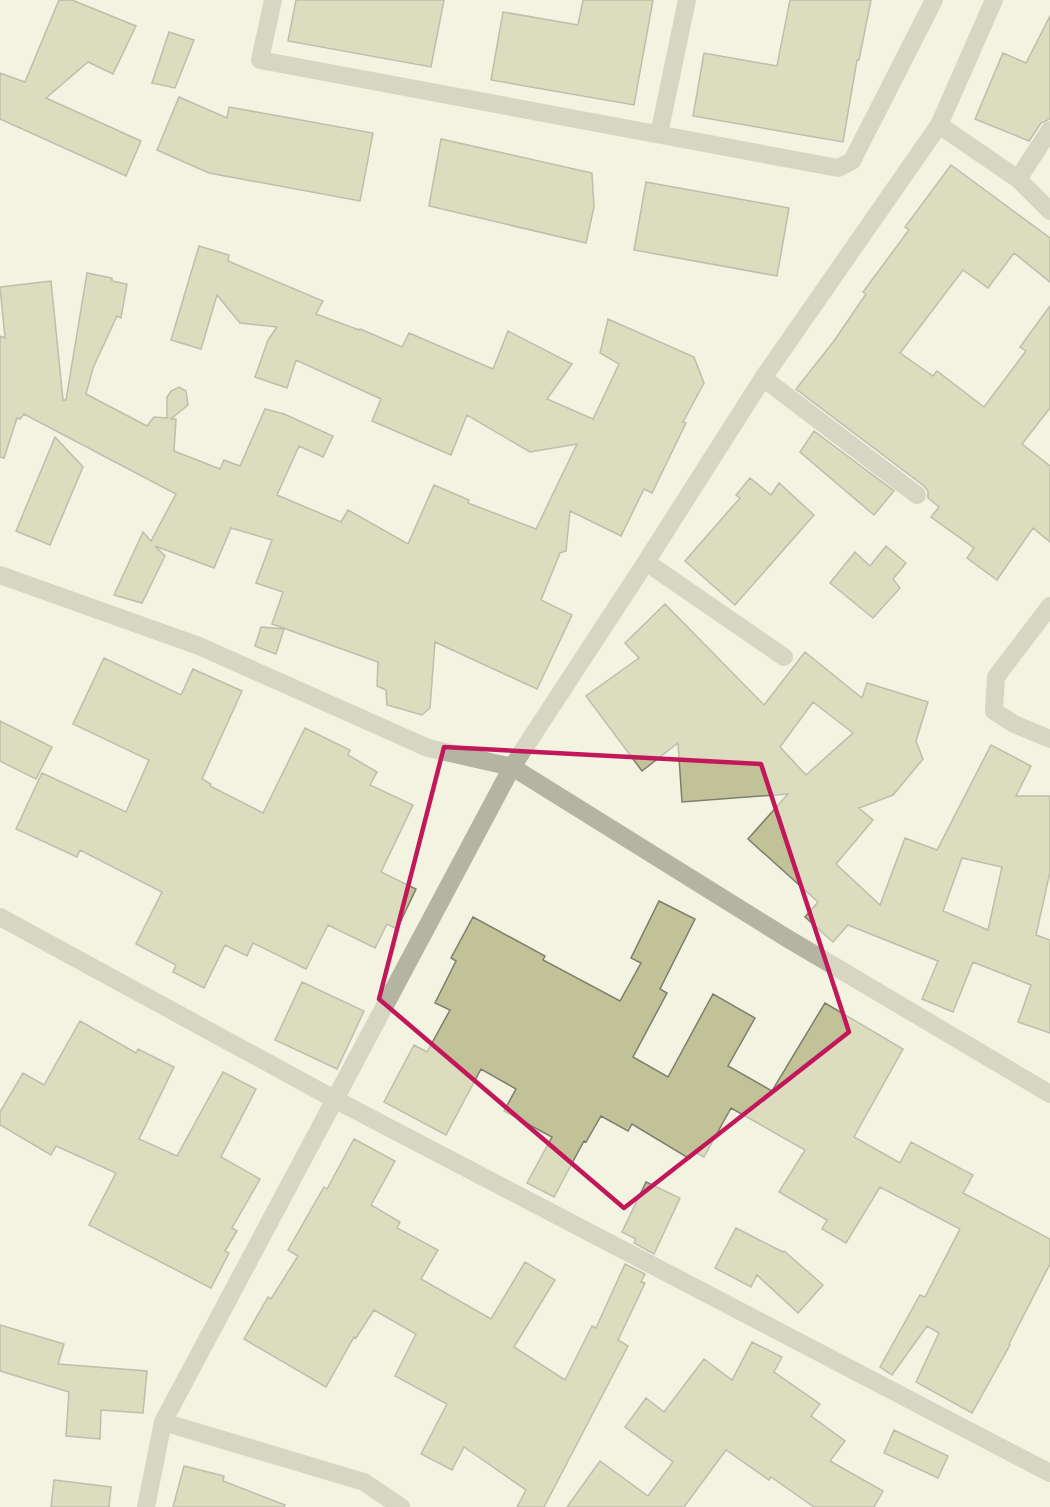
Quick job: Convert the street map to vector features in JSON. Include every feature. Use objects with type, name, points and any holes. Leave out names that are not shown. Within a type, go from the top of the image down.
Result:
[{"type":"street","points":[[273,0],[260,60],[838,168],[852,161],[934,0]]},
{"type":"street","points":[[659,134],[687,0]]},
{"type":"street","points":[[146,1507],[163,1422],[512,766],[763,378],[939,125],[994,0]]},
{"type":"street","points":[[939,125],[1018,179],[1050,211]]},
{"type":"street","points":[[1018,179],[1050,130]]},
{"type":"street","points":[[763,378],[917,495]]},
{"type":"street","points":[[646,562],[784,657]]},
{"type":"street","points":[[0,575],[199,646],[428,748],[512,766],[785,937],[1050,1094]]},
{"type":"street","points":[[1050,606],[996,677],[994,711],[1014,724],[1050,739]]},
{"type":"street","points":[[0,917],[336,1100],[1050,1473]]},
{"type":"street","points":[[163,1422],[364,1482],[401,1507]]},
{"type":"highlighted area","points":[[444,747],[761,764],[849,1032],[624,1208],[379,999]]},
{"type":"building","points":[[59,0],[72,0],[136,26],[113,74],[88,62],[46,98],[141,141],[126,176],[0,119],[0,73],[25,82]]},
{"type":"building","points":[[296,0],[444,0],[431,67],[288,41]]},
{"type":"building","points":[[583,0],[653,0],[634,105],[491,80],[503,12],[578,25]]},
{"type":"building","points":[[790,0],[871,0],[859,60],[857,60],[843,142],[693,116],[704,53],[777,66]]},
{"type":"building","points":[[1050,16],[1050,119],[1041,123],[1029,141],[975,119],[1003,53],[1026,63]]},
{"type":"building","points":[[169,32],[194,40],[175,88],[152,83]]},
{"type":"building","points":[[179,97],[227,118],[229,107],[373,133],[360,201],[209,173],[157,150]]},
{"type":"building","points":[[441,139],[592,173],[594,207],[586,243],[429,206]]},
{"type":"building","points":[[951,165],[1050,238],[1050,282],[1014,253],[988,288],[963,270],[900,353],[933,376],[937,371],[984,407],[1026,351],[1020,347],[1050,306],[1050,408],[1022,444],[1050,466],[1050,542],[1033,528],[997,580],[967,558],[974,548],[931,517],[939,507],[928,498],[928,491],[924,486],[796,389],[834,341],[866,294],[863,292],[909,230],[905,227]]},
{"type":"building","points":[[646,182],[789,208],[777,276],[634,250]]},
{"type":"building","points":[[199,246],[229,255],[228,261],[323,301],[316,314],[402,347],[409,333],[493,369],[508,331],[572,364],[547,399],[593,419],[619,364],[600,353],[608,319],[694,357],[704,383],[683,422],[686,423],[652,493],[644,489],[621,536],[570,511],[566,551],[560,553],[541,600],[572,615],[537,689],[435,642],[430,708],[422,715],[387,705],[386,690],[377,686],[378,662],[272,624],[283,592],[256,583],[272,540],[231,528],[214,568],[155,546],[165,556],[142,603],[114,595],[143,532],[151,541],[176,494],[24,414],[20,419],[17,418],[4,458],[0,457],[0,336],[5,338],[0,287],[51,281],[63,400],[66,400],[87,273],[112,278],[112,281],[127,284],[121,318],[117,316],[93,368],[86,394],[147,426],[154,417],[167,418],[167,397],[171,391],[179,387],[186,391],[188,405],[171,419],[176,419],[174,451],[220,469],[224,460],[240,466],[265,409],[284,414],[333,436],[323,457],[299,446],[277,495],[341,522],[348,510],[408,544],[434,485],[469,500],[468,503],[536,529],[577,444],[530,452],[467,415],[451,455],[372,421],[381,399],[296,360],[287,388],[255,377],[268,340],[277,327],[240,323],[217,295],[201,349],[171,340]]},
{"type":"building","points":[[814,431],[894,491],[874,515],[800,452]]},
{"type":"building","points":[[55,437],[83,467],[50,545],[16,531]]},
{"type":"building","points":[[750,478],[771,495],[779,483],[814,515],[735,605],[685,561],[740,498],[736,495]]},
{"type":"building","points":[[886,546],[906,563],[893,579],[900,588],[873,618],[830,583],[855,552],[870,566]]},
{"type":"building","points":[[665,604],[764,705],[805,652],[862,698],[867,683],[928,702],[916,741],[923,759],[893,795],[859,808],[873,820],[836,864],[880,905],[905,838],[937,850],[991,745],[1031,766],[1016,796],[1050,796],[1050,872],[1036,935],[1050,940],[1050,1033],[1018,1022],[1031,985],[973,962],[953,1012],[922,999],[938,961],[848,925],[833,942],[805,917],[818,902],[748,839],[788,794],[682,802],[678,743],[642,771],[586,696],[639,658],[625,643]],"holes":[[[813,702],[853,733],[806,775],[780,747]],[[962,858],[1002,867],[988,930],[943,911]]]},
{"type":"building","points":[[261,627],[284,629],[276,654],[255,646]]},
{"type":"building","points":[[104,658],[181,695],[193,669],[242,691],[202,779],[211,784],[210,786],[263,813],[305,728],[350,750],[348,755],[377,772],[370,785],[413,805],[381,872],[416,889],[397,929],[387,924],[375,948],[328,925],[306,969],[253,943],[247,956],[225,945],[204,988],[173,972],[176,965],[136,944],[162,892],[80,850],[77,857],[16,829],[42,773],[126,812],[149,760],[73,724]]},
{"type":"building","points":[[0,721],[52,747],[36,779],[0,761]]},
{"type":"building","points":[[659,901],[695,919],[660,989],[667,993],[633,1057],[668,1077],[713,994],[755,1018],[728,1066],[772,1091],[825,1003],[903,1049],[854,1137],[900,1163],[911,1142],[973,1175],[963,1193],[1050,1239],[1050,1264],[1010,1345],[972,1413],[916,1382],[939,1333],[927,1326],[892,1375],[880,1367],[920,1295],[925,1297],[960,1229],[880,1187],[846,1243],[822,1229],[827,1220],[779,1192],[805,1150],[731,1108],[704,1157],[695,1152],[690,1159],[632,1124],[628,1131],[601,1116],[586,1142],[584,1141],[554,1197],[527,1183],[552,1137],[504,1111],[516,1089],[481,1069],[446,1135],[384,1102],[414,1045],[427,1052],[450,1010],[435,1003],[456,961],[451,958],[473,917],[545,956],[543,960],[620,1001],[641,963],[631,958]]},
{"type":"building","points":[[302,982],[364,1011],[337,1069],[275,1040]]},
{"type":"building","points":[[80,1021],[136,1053],[138,1049],[174,1067],[139,1139],[177,1156],[223,1072],[256,1089],[221,1157],[260,1179],[232,1228],[237,1231],[225,1251],[229,1253],[211,1288],[89,1225],[116,1173],[56,1146],[51,1155],[0,1125],[0,1112],[23,1073],[44,1085]]},
{"type":"building","points":[[354,1139],[395,1161],[371,1205],[400,1222],[397,1228],[438,1250],[421,1279],[491,1319],[525,1262],[555,1280],[514,1347],[565,1380],[592,1326],[596,1328],[625,1264],[645,1274],[641,1282],[645,1283],[618,1340],[628,1346],[544,1507],[517,1507],[526,1490],[464,1447],[452,1470],[421,1454],[447,1404],[395,1376],[416,1334],[374,1310],[356,1338],[354,1337],[326,1387],[244,1339],[268,1297],[271,1299],[298,1256],[288,1250],[324,1187],[327,1189]]},
{"type":"building","points":[[646,1182],[680,1198],[654,1254],[634,1243],[636,1239],[622,1232]]},
{"type":"building","points":[[736,1228],[784,1251],[823,1285],[798,1313],[757,1275],[751,1287],[715,1268]]},
{"type":"building","points":[[0,1325],[64,1344],[58,1364],[147,1371],[143,1413],[101,1410],[100,1439],[66,1436],[69,1392],[0,1371]]},
{"type":"building","points":[[752,1342],[782,1357],[774,1372],[820,1404],[811,1416],[845,1441],[830,1461],[883,1491],[874,1507],[814,1507],[771,1477],[769,1480],[726,1450],[684,1507],[567,1507],[600,1461],[648,1496],[673,1462],[625,1427],[646,1398],[664,1412],[704,1359],[732,1380]]},
{"type":"building","points":[[894,1430],[948,1456],[938,1478],[884,1453]]},
{"type":"building","points":[[184,1466],[224,1476],[223,1481],[285,1505],[284,1507],[173,1507]]},
{"type":"building","points":[[54,1480],[111,1487],[109,1507],[51,1507]]}]
